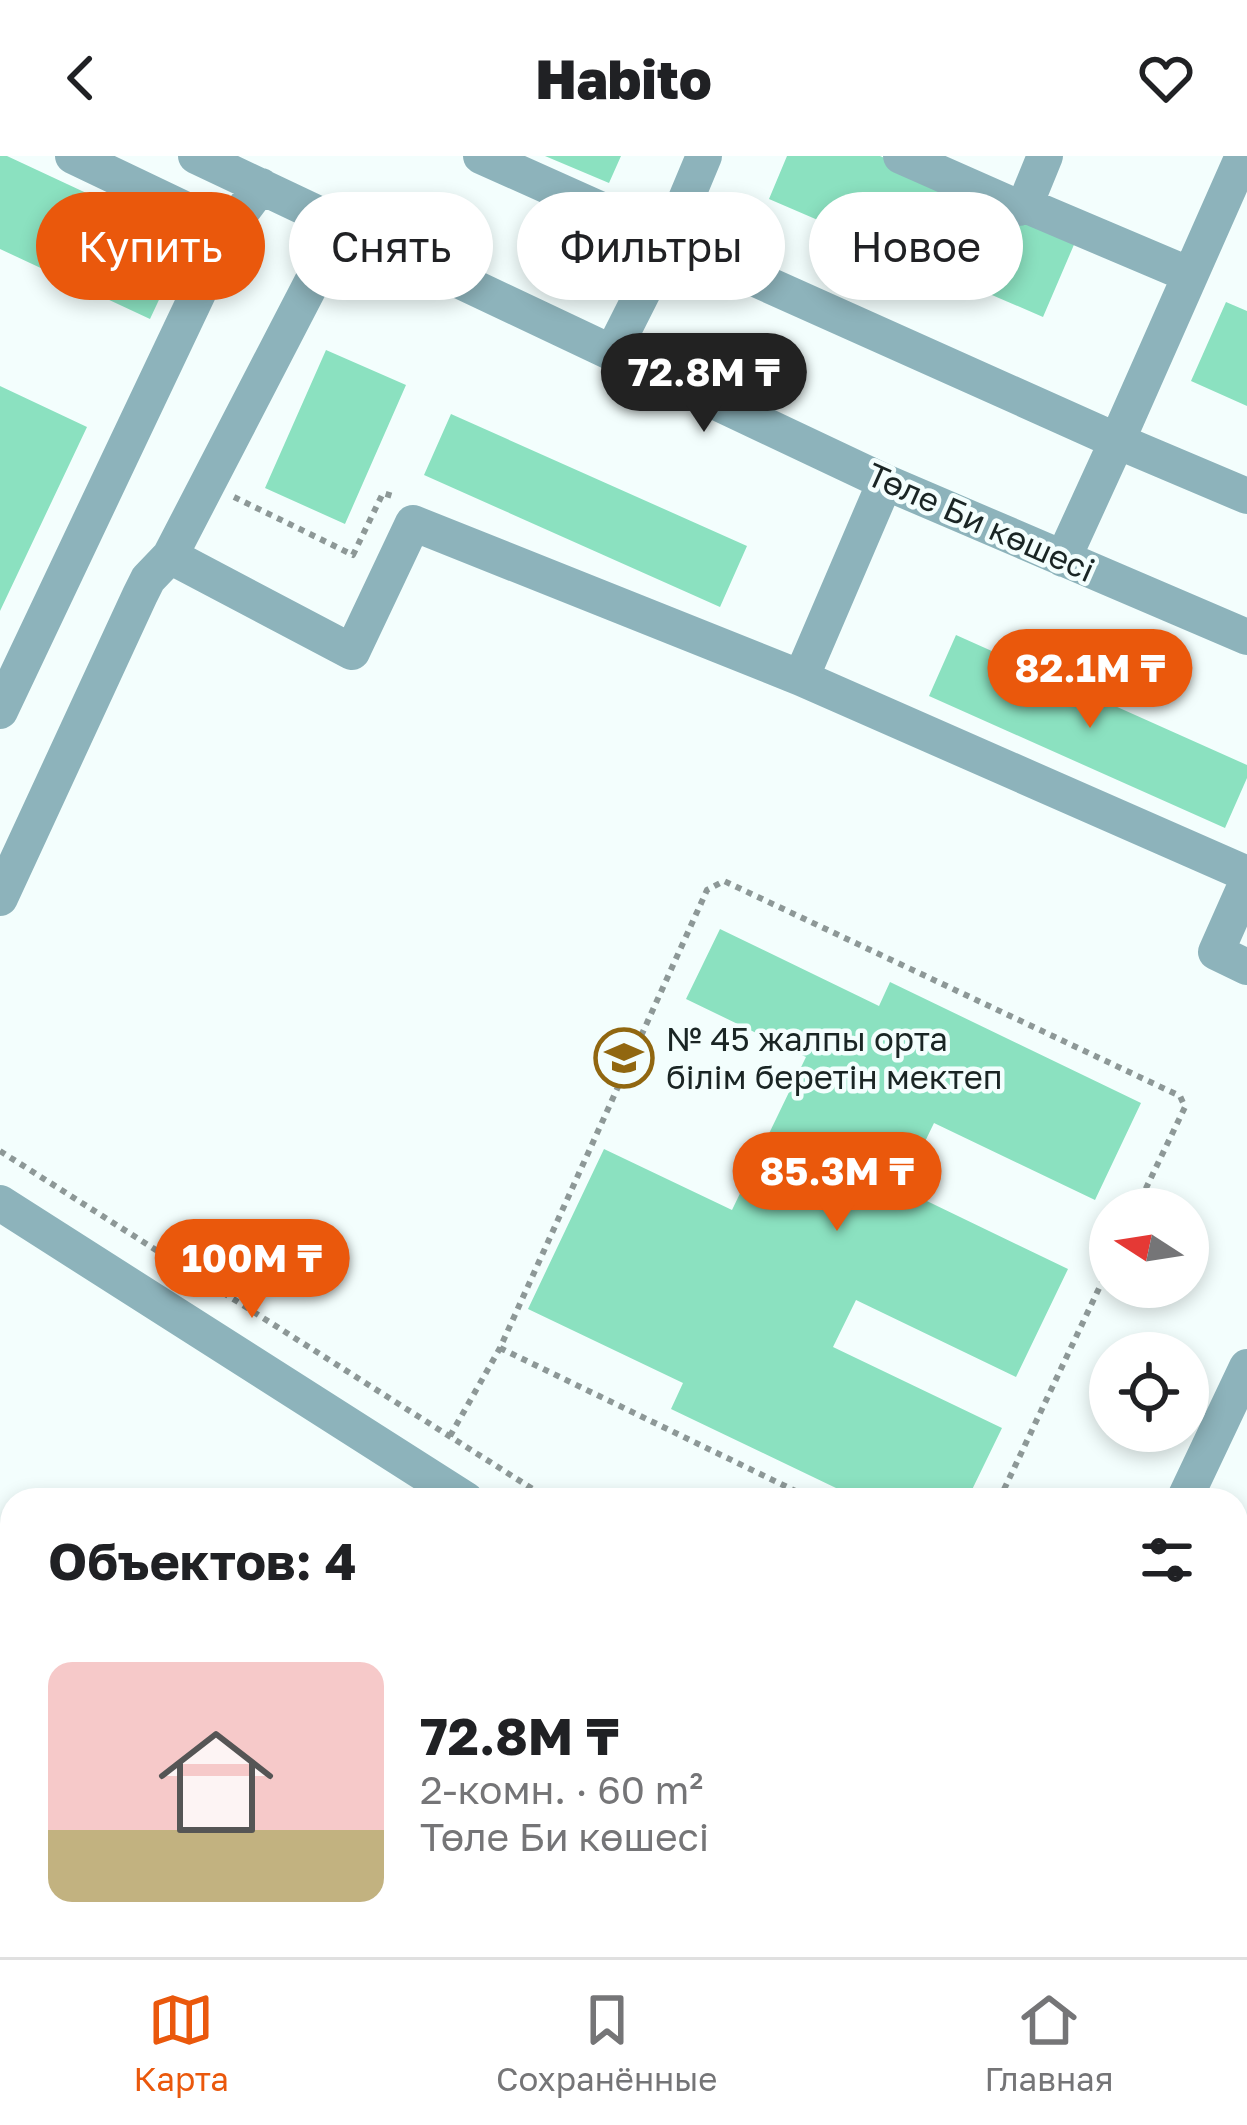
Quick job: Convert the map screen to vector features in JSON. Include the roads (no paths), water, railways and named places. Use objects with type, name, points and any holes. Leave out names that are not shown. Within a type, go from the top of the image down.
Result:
[{"type":"street","points":[[74,156],[149,192]]},
{"type":"street","name":"Төле Би көшесі","points":[[196,156],[289,199]]},
{"type":"street","points":[[481,156],[562,192]]},
{"type":"street","points":[[689,192],[704,156]]},
{"type":"street","points":[[901,156],[1019,208],[1025,205],[1045,156]]},
{"type":"street","points":[[1063,559],[1243,156]]},
{"type":"street","points":[[256,192],[261,186]]},
{"type":"street","points":[[1025,205],[1190,275]]},
{"type":"street","points":[[785,292],[1247,496]]},
{"type":"street","name":"Төле Би көшесі","points":[[493,295],[885,482],[1247,637]]},
{"type":"street","points":[[0,711],[195,300]]},
{"type":"street","points":[[0,898],[140,595],[170,556],[303,300]]},
{"type":"street","points":[[613,351],[639,300]]},
{"type":"street","points":[[801,678],[885,482]]},
{"type":"street","points":[[170,556],[352,652],[413,523],[801,678],[1247,878],[1216,952],[1247,967]]},
{"type":"street","points":[[0,1203],[447,1488]]},
{"type":"street","points":[[1190,1488],[1247,1367]]},
{"type":"place","name":"№ 45 жалпы орта білім беретін мектеп","points":[[624,1058]]}]
